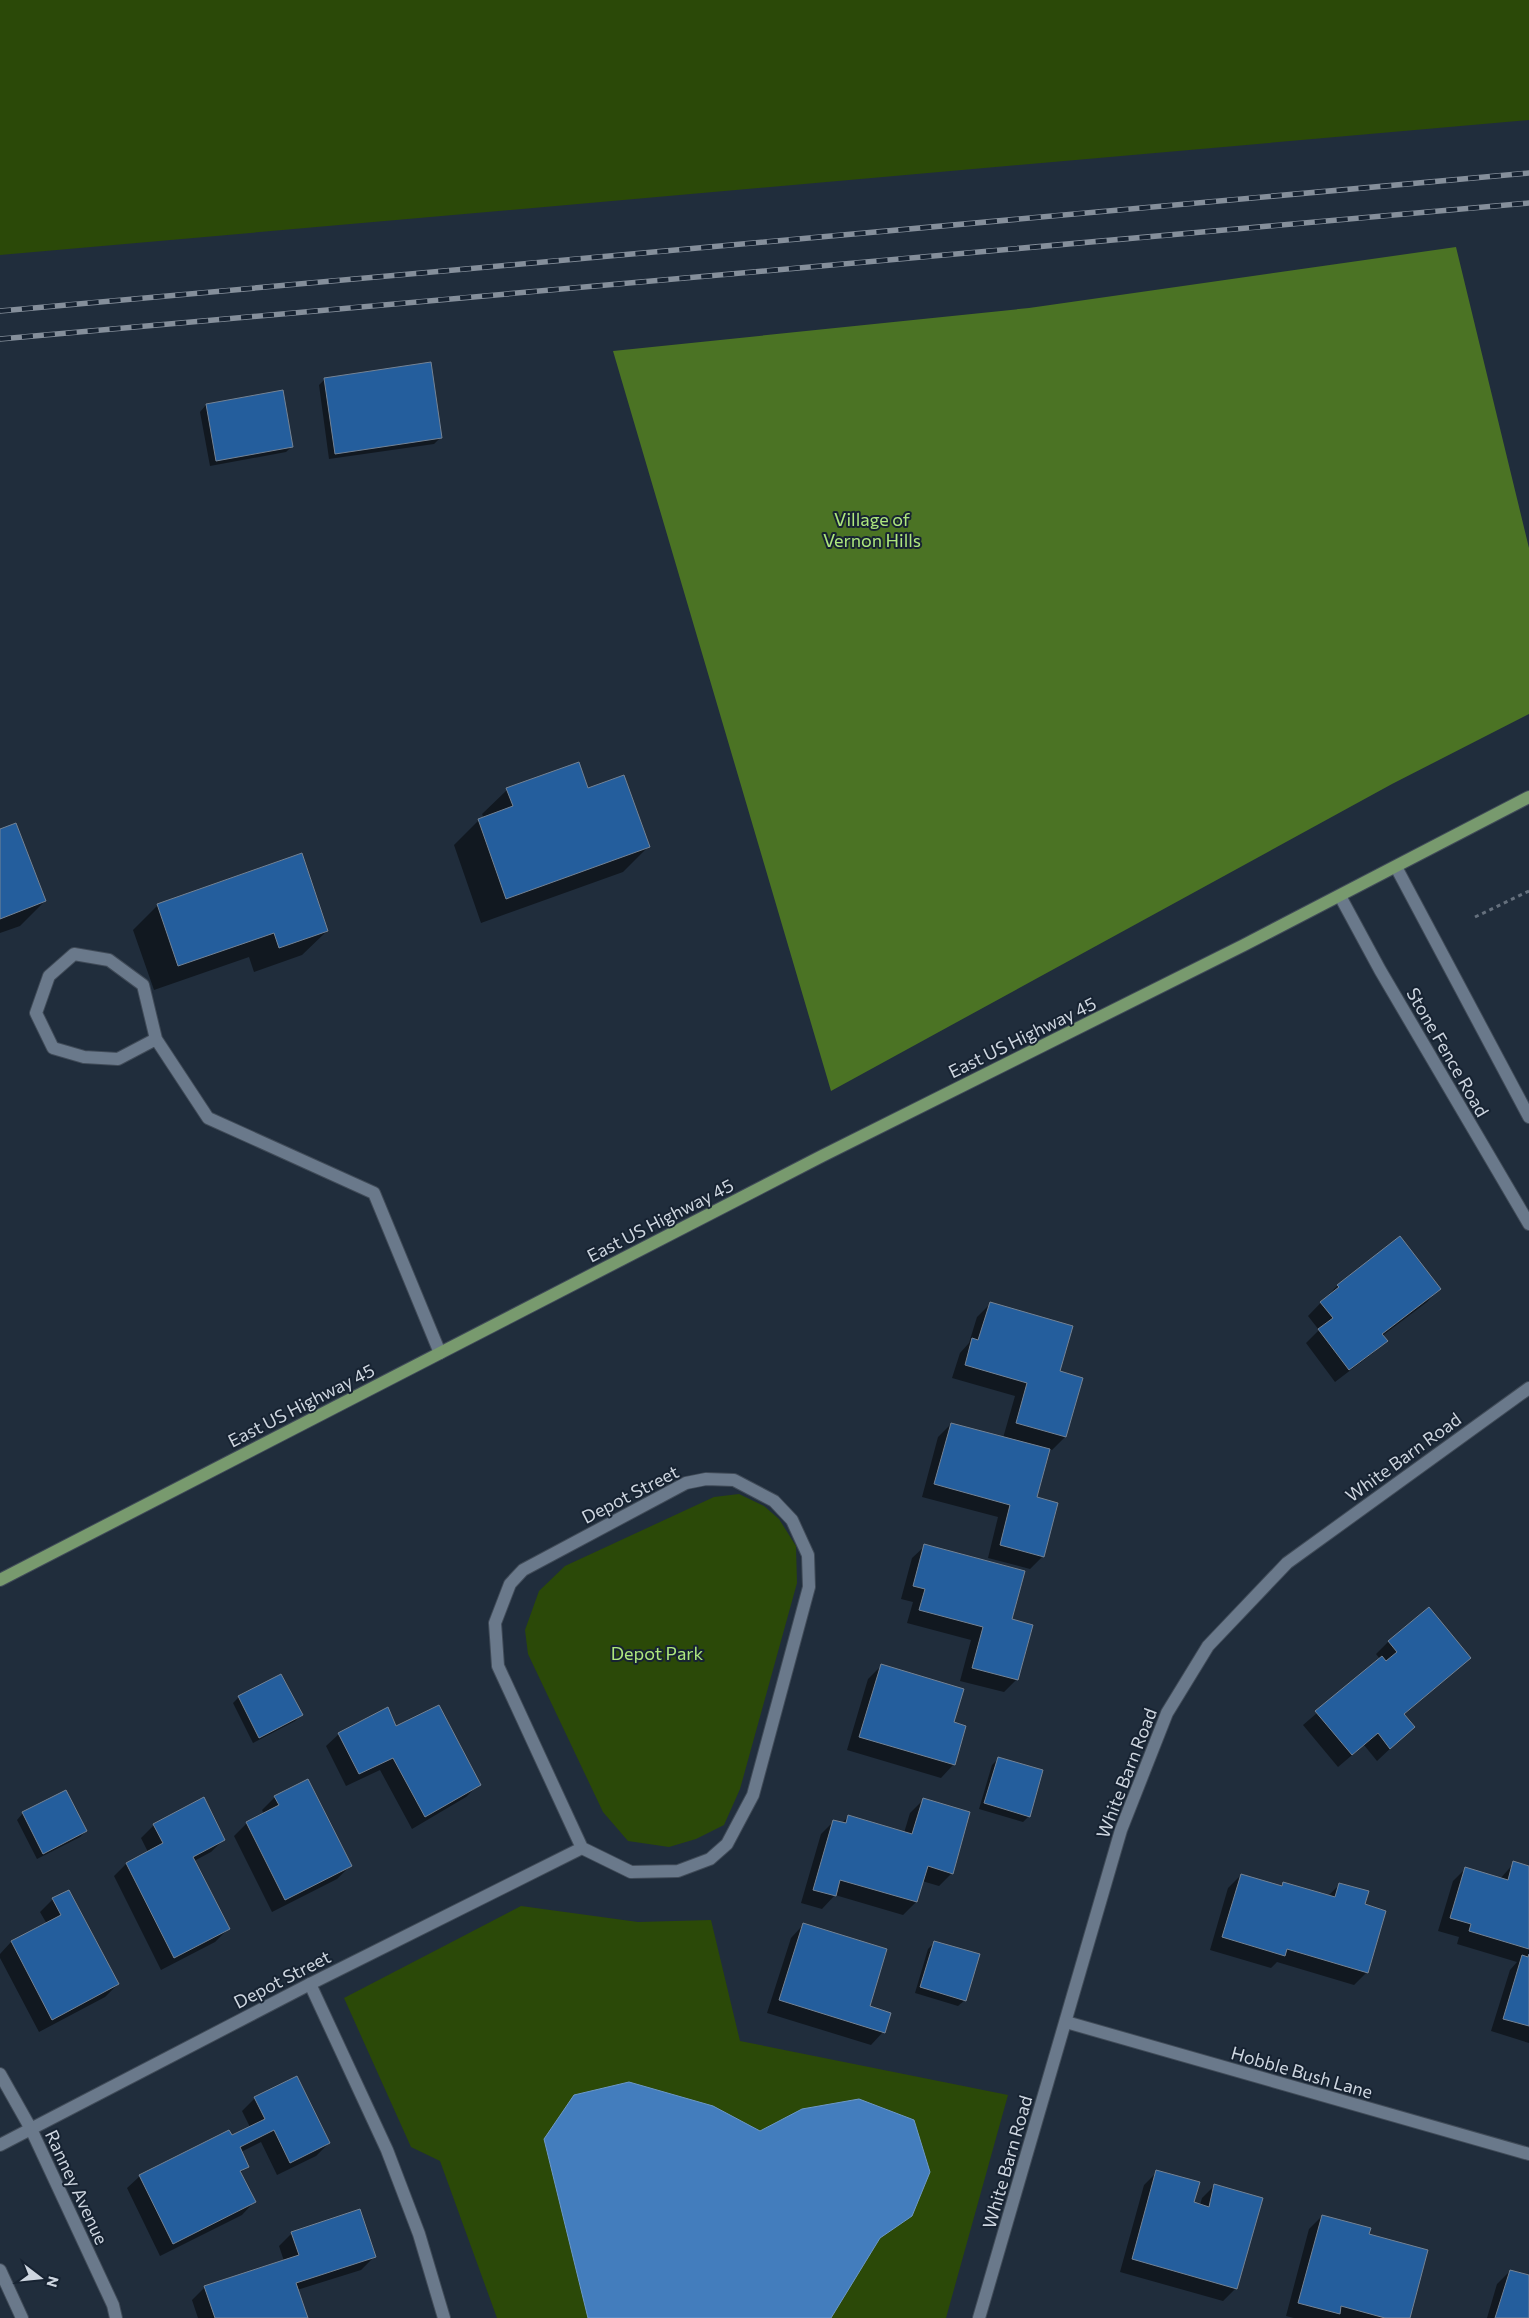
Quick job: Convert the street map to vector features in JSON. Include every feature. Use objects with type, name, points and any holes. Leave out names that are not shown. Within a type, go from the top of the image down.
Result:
[{"type":"main road","name":"East US Highway 45","points":[[0,1580],[822,1156],[1340,896],[1529,797]]},
{"type":"street","points":[[1396,867],[1529,1117]]},
{"type":"street","name":"Stone Fence Road","points":[[1340,896],[1380,970],[1529,1224]]},
{"type":"street","points":[[156,1039],[118,1059],[84,1057],[53,1048],[36,1013],[50,976],[74,954],[109,960],[143,985],[156,1039],[208,1118],[374,1194],[440,1353]]},
{"type":"street","name":"White Barn Road","points":[[979,2318],[1121,1830],[1167,1713],[1208,1646],[1287,1563],[1529,1388]]},
{"type":"street","name":"Depot Street","points":[[706,1479],[734,1480],[774,1501],[792,1520],[808,1555],[809,1587],[752,1795],[727,1844],[710,1858],[678,1872],[631,1872],[582,1848],[498,1666],[495,1623],[510,1584],[523,1570],[686,1483],[706,1479]]},
{"type":"street","name":"Depot Street","points":[[0,2144],[310,1984],[582,1848]]},
{"type":"street","points":[[310,1984],[387,2150],[419,2234],[444,2318]]},
{"type":"street","name":"Hobble Bush Lane","points":[[1066,2022],[1529,2154]]},
{"type":"street","name":"Ranney Avenue","points":[[0,2074],[31,2129],[113,2305],[116,2318]]},
{"type":"street","points":[[0,2270],[22,2318]]},
{"type":"path","points":[[1475,917],[1529,891]]},
{"type":"green space","points":[[0,0],[1529,0],[1529,120],[0,255]]},
{"type":"green space","name":"Village of Vernon Hills","points":[[1456,247],[1529,548],[1529,714],[1392,784],[831,1091],[613,351],[1029,308]]},
{"type":"green space","name":"Depot Park","points":[[739,1494],[764,1506],[779,1519],[796,1546],[797,1583],[740,1789],[724,1825],[696,1839],[669,1847],[628,1841],[603,1812],[528,1654],[525,1630],[539,1591],[565,1566],[714,1497]]},
{"type":"green space","points":[[521,1906],[638,1922],[711,1920],[740,2041],[1008,2095],[946,2318],[497,2318],[440,2161],[411,2147],[344,1998]]},
{"type":"water","points":[[629,2082],[713,2106],[760,2131],[802,2109],[859,2099],[914,2120],[930,2172],[912,2216],[880,2238],[831,2318],[588,2318],[544,2139],[574,2095]]},
{"type":"building","points":[[431,362],[442,438],[335,454],[324,378]]},
{"type":"building","points":[[283,390],[293,447],[216,461],[206,404]]},
{"type":"building","points":[[579,762],[588,788],[624,775],[650,847],[506,899],[478,819],[513,806],[506,788]]},
{"type":"building","points":[[16,823],[46,901],[0,919],[0,829]]},
{"type":"building","points":[[302,853],[328,931],[279,948],[274,933],[178,966],[157,904]]},
{"type":"building","points":[[1400,1236],[1441,1289],[1382,1334],[1388,1341],[1349,1370],[1318,1329],[1333,1318],[1320,1302],[1339,1287],[1337,1285]]},
{"type":"building","points":[[990,1302],[1073,1326],[1060,1371],[1083,1378],[1066,1437],[1016,1423],[1027,1383],[965,1365],[972,1338],[978,1340]]},
{"type":"building","points":[[951,1423],[1050,1449],[1037,1497],[1058,1503],[1044,1557],[1000,1545],[1010,1505],[934,1484]]},
{"type":"building","points":[[924,1544],[1025,1571],[1012,1619],[1033,1625],[1018,1680],[972,1668],[983,1627],[919,1610],[925,1589],[913,1586]]},
{"type":"building","points":[[1429,1607],[1471,1658],[1404,1714],[1415,1727],[1390,1749],[1378,1733],[1352,1755],[1315,1711],[1382,1656],[1386,1661],[1397,1652],[1388,1641]]},
{"type":"building","points":[[881,1664],[964,1689],[954,1722],[966,1726],[955,1765],[859,1737]]},
{"type":"building","points":[[281,1674],[303,1715],[259,1738],[238,1696]]},
{"type":"building","points":[[439,1705],[481,1785],[425,1817],[393,1758],[359,1774],[338,1733],[388,1707],[396,1726]]},
{"type":"building","points":[[998,1757],[1043,1770],[1030,1817],[984,1803]]},
{"type":"building","points":[[308,1779],[352,1866],[285,1900],[246,1822],[279,1805],[274,1796]]},
{"type":"building","points":[[66,1790],[87,1831],[43,1854],[22,1812]]},
{"type":"building","points":[[204,1797],[225,1840],[193,1857],[230,1929],[174,1958],[126,1863],[163,1843],[153,1824]]},
{"type":"building","points":[[923,1798],[970,1812],[953,1874],[928,1866],[917,1902],[840,1880],[836,1896],[813,1890],[833,1820],[846,1823],[848,1815],[912,1834]]},
{"type":"building","points":[[1513,1861],[1529,1866],[1529,1949],[1469,1931],[1471,1924],[1450,1918],[1465,1867],[1508,1880]]},
{"type":"building","points":[[1241,1874],[1282,1886],[1283,1882],[1335,1897],[1339,1883],[1369,1891],[1365,1904],[1386,1911],[1368,1973],[1287,1949],[1285,1956],[1222,1937]]},
{"type":"building","points":[[69,1890],[119,1984],[52,2020],[11,1941],[61,1915],[52,1898]]},
{"type":"building","points":[[803,1923],[887,1949],[870,2006],[891,2013],[885,2033],[779,2000]]},
{"type":"building","points":[[934,1941],[980,1954],[966,2001],[920,1987]]},
{"type":"building","points":[[1529,1954],[1529,2026],[1503,2019],[1522,1955],[1528,1957]]},
{"type":"building","points":[[297,2076],[330,2143],[290,2163],[274,2130],[240,2147],[249,2167],[240,2171],[256,2202],[173,2244],[139,2175],[229,2130],[232,2135],[265,2119],[254,2097]]},
{"type":"building","points":[[1156,2170],[1200,2182],[1194,2202],[1209,2207],[1214,2184],[1263,2198],[1237,2289],[1132,2259]]},
{"type":"building","points":[[360,2209],[376,2257],[296,2283],[308,2318],[215,2318],[204,2286],[299,2255],[291,2232]]},
{"type":"building","points":[[1322,2215],[1371,2228],[1369,2234],[1428,2250],[1410,2318],[1385,2318],[1341,2306],[1340,2314],[1298,2303]]},
{"type":"building","points":[[1510,2270],[1529,2275],[1529,2318],[1495,2318]]},
{"type":"railway","points":[[0,311],[1529,173]]},
{"type":"railway","points":[[0,339],[1529,203]]}]
